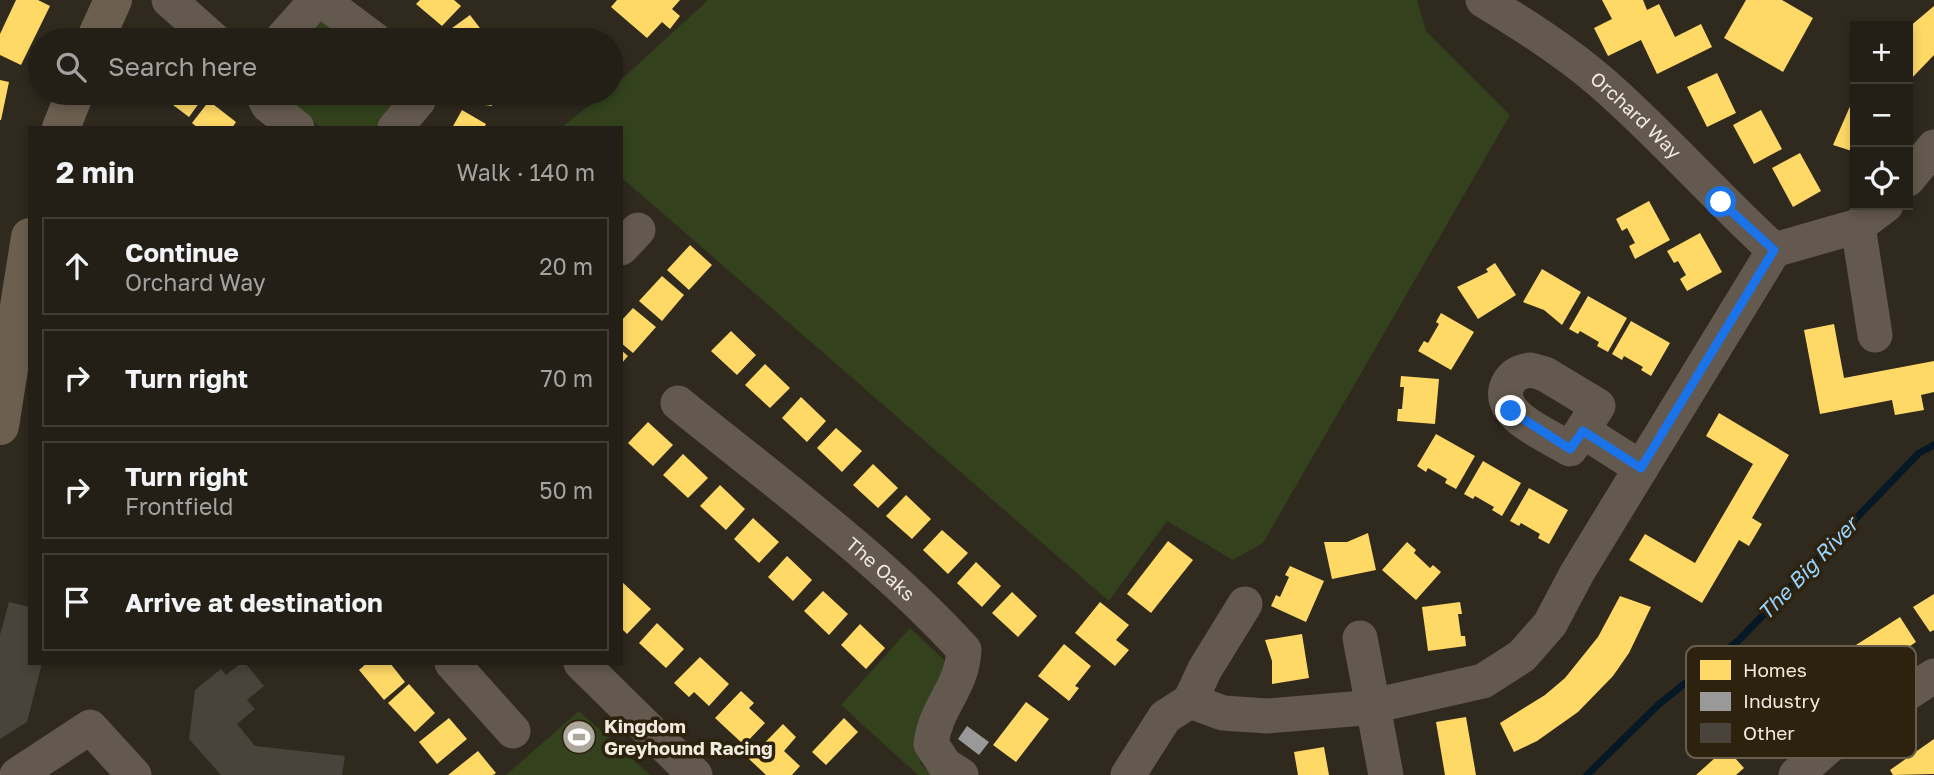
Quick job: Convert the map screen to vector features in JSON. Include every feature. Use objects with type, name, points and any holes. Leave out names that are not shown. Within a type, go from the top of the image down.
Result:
[{"type":"main road","points":[[62,126],[70,105]]},
{"type":"main road","points":[[0,426],[22,326],[28,259]]},
{"type":"street","points":[[169,0],[200,28]]},
{"type":"street","name":"Orchard Way","points":[[1483,0],[1539,34],[1602,83],[1721,202],[1774,250]]},
{"type":"street","points":[[292,28],[313,4],[323,1],[359,28]]},
{"type":"street","points":[[268,105],[294,126]]},
{"type":"street","points":[[397,126],[415,105]]},
{"type":"street","points":[[1913,173],[1934,148]]},
{"type":"street","points":[[1190,701],[1223,713],[1267,716],[1373,705],[1483,681],[1522,656],[1550,624],[1774,250],[1858,226],[1879,210]]},
{"type":"street","points":[[1858,226],[1875,335]]},
{"type":"street","name":"The Oaks","points":[[678,403],[829,526],[940,624],[964,650],[963,671],[934,723],[931,744],[945,765],[961,775]]},
{"type":"street","points":[[1583,431],[1641,468]]},
{"type":"street","points":[[1128,775],[1165,718],[1190,701],[1245,604]]},
{"type":"street","points":[[1360,638],[1386,775]]},
{"type":"street","points":[[455,665],[513,732]]},
{"type":"street","points":[[583,665],[695,775]]},
{"type":"street","points":[[1916,688],[1934,676]]},
{"type":"street","points":[[17,775],[90,727],[134,775]]},
{"type":"street","points":[[1796,775],[1816,758]]},
{"type":"green space","points":[[708,0],[1417,0],[1426,31],[1510,115],[1263,543],[1233,560],[1167,521],[1109,601],[623,179],[623,126],[564,125],[590,105],[623,105],[623,78]]},
{"type":"green space","points":[[319,20],[336,28],[311,28]]},
{"type":"green space","points":[[294,105],[398,105],[381,126],[319,126]]},
{"type":"green space","points":[[910,628],[943,659],[947,667],[922,712],[919,724],[918,749],[921,764],[932,775],[918,775],[841,705]]},
{"type":"green space","name":"Kingdom Greyhound Racing","points":[[579,711],[650,775],[506,775]]},
{"type":"building: Homes","points":[[16,0],[38,0],[50,6],[39,28],[28,28],[28,51],[21,65],[0,55],[0,34]]},
{"type":"building: Homes","points":[[420,0],[454,0],[461,6],[442,26],[416,4]]},
{"type":"building: Homes","points":[[617,0],[680,0],[672,9],[680,16],[670,29],[662,22],[647,38],[611,7]]},
{"type":"building: Homes","points":[[1602,0],[1643,0],[1647,10],[1659,4],[1675,37],[1701,24],[1712,47],[1657,74],[1641,40],[1608,56],[1594,28],[1612,19]]},
{"type":"building: Homes","points":[[1746,0],[1782,0],[1813,18],[1783,72],[1724,38]]},
{"type":"building: Homes","points":[[1934,6],[1934,55],[1913,77],[1913,24]]},
{"type":"building: Homes","points":[[470,15],[480,28],[452,28]]},
{"type":"building: Homes","points":[[1717,73],[1736,113],[1707,127],[1687,87]]},
{"type":"building: Homes","points":[[0,80],[9,82],[1,120],[0,120]]},
{"type":"building: Homes","points":[[173,105],[198,105],[189,117]]},
{"type":"building: Homes","points":[[206,105],[214,105],[236,122],[233,126],[196,126],[192,123]]},
{"type":"building: Homes","points":[[1850,106],[1850,150],[1833,145]]},
{"type":"building: Homes","points":[[462,110],[486,124],[485,126],[453,126]]},
{"type":"building: Homes","points":[[1761,110],[1782,149],[1754,164],[1733,125]]},
{"type":"building: Homes","points":[[1800,153],[1821,191],[1793,207],[1772,168]]},
{"type":"building: Homes","points":[[1649,201],[1670,240],[1635,259],[1629,246],[1635,243],[1627,228],[1622,231],[1616,219]]},
{"type":"building: Homes","points":[[1700,233],[1722,272],[1687,291],[1680,279],[1686,275],[1678,261],[1674,263],[1667,251]]},
{"type":"building: Homes","points":[[690,245],[712,265],[689,290],[667,270]]},
{"type":"building: Homes","points":[[1495,263],[1516,295],[1478,319],[1457,287],[1488,272],[1486,269]]},
{"type":"building: Homes","points":[[1542,269],[1581,292],[1562,325],[1544,310],[1523,302]]},
{"type":"building: Homes","points":[[662,276],[684,295],[662,321],[639,301]]},
{"type":"building: Homes","points":[[1588,296],[1627,318],[1608,352],[1597,346],[1599,342],[1580,331],[1578,334],[1569,329]]},
{"type":"building: Homes","points":[[633,308],[656,327],[633,353],[623,345],[623,319]]},
{"type":"building: Homes","points":[[1441,313],[1474,332],[1451,370],[1418,351],[1424,341],[1428,343],[1439,324],[1436,322]]},
{"type":"building: Homes","points":[[1631,321],[1670,343],[1651,376],[1641,370],[1643,367],[1624,356],[1622,360],[1612,354]]},
{"type":"building: Homes","points":[[1834,324],[1844,378],[1934,361],[1934,392],[1921,395],[1924,410],[1895,415],[1892,400],[1820,414],[1804,330]]},
{"type":"building: Homes","points":[[731,331],[756,355],[737,375],[711,351]]},
{"type":"building: Homes","points":[[765,364],[790,388],[770,408],[745,385]]},
{"type":"building: Homes","points":[[1401,376],[1439,379],[1435,424],[1397,421],[1398,409],[1402,409],[1404,387],[1400,387]]},
{"type":"building: Homes","points":[[801,397],[826,421],[807,442],[782,418]]},
{"type":"building: Homes","points":[[1719,413],[1789,455],[1752,518],[1762,524],[1749,546],[1739,540],[1702,603],[1629,560],[1645,534],[1695,563],[1753,464],[1706,436]]},
{"type":"building: Homes","points":[[648,422],[673,445],[653,466],[628,443]]},
{"type":"building: Homes","points":[[836,428],[862,451],[842,472],[817,448]]},
{"type":"building: Homes","points":[[1436,434],[1475,456],[1456,489],[1445,483],[1447,479],[1428,468],[1426,472],[1417,466]]},
{"type":"building: Homes","points":[[683,454],[708,478],[688,498],[663,475]]},
{"type":"building: Homes","points":[[1483,461],[1521,483],[1502,516],[1492,510],[1494,507],[1475,496],[1473,499],[1464,494]]},
{"type":"building: Homes","points":[[873,464],[898,488],[878,508],[853,485]]},
{"type":"building: Homes","points":[[720,485],[745,509],[726,530],[700,506]]},
{"type":"building: Homes","points":[[1529,488],[1568,510],[1549,544],[1538,538],[1540,534],[1521,523],[1519,526],[1510,521]]},
{"type":"building: Homes","points":[[906,495],[931,519],[912,539],[886,516]]},
{"type":"building: Homes","points":[[753,518],[779,542],[759,563],[734,539]]},
{"type":"building: Homes","points":[[942,530],[968,553],[948,574],[923,550]]},
{"type":"building: Homes","points":[[1368,533],[1376,570],[1332,579],[1324,542],[1347,542]]},
{"type":"building: Homes","points":[[1168,541],[1193,560],[1151,613],[1127,594]]},
{"type":"building: Homes","points":[[1407,542],[1430,568],[1433,565],[1441,572],[1416,600],[1382,570]]},
{"type":"building: Homes","points":[[787,556],[812,580],[793,601],[768,577]]},
{"type":"building: Homes","points":[[976,562],[1001,586],[982,607],[957,583]]},
{"type":"building: Homes","points":[[1290,566],[1324,581],[1306,622],[1271,606],[1276,595],[1280,597],[1289,577],[1285,575]]},
{"type":"building: Homes","points":[[623,583],[651,609],[627,634],[623,630]]},
{"type":"building: Homes","points":[[823,591],[848,614],[829,635],[804,611]]},
{"type":"building: Homes","points":[[1012,592],[1037,616],[1018,637],[992,613]]},
{"type":"building: Homes","points":[[1934,594],[1934,630],[1930,632],[1913,607]]},
{"type":"building: Homes","points":[[1620,596],[1651,607],[1629,653],[1613,676],[1578,712],[1537,741],[1514,752],[1500,723],[1545,695],[1565,678],[1598,637]]},
{"type":"building: Homes","points":[[1100,602],[1129,625],[1116,640],[1129,650],[1115,666],[1075,633]]},
{"type":"building: Homes","points":[[1460,602],[1462,614],[1458,614],[1461,636],[1465,636],[1466,646],[1428,651],[1422,607]]},
{"type":"building: Homes","points":[[1900,617],[1916,642],[1910,646],[1856,645]]},
{"type":"building: Homes","points":[[657,623],[684,649],[666,668],[639,643]]},
{"type":"building: Homes","points":[[860,624],[885,648],[866,669],[841,645]]},
{"type":"building: Homes","points":[[1302,634],[1309,678],[1272,684],[1272,661],[1265,640]]},
{"type":"building: Homes","points":[[1064,644],[1091,666],[1075,686],[1079,688],[1069,701],[1038,676]]},
{"type":"building: Homes","points":[[700,657],[729,684],[709,706],[694,692],[689,697],[674,683]]},
{"type":"building: Homes","points":[[365,665],[392,665],[405,682],[384,700],[359,670]]},
{"type":"building: Homes","points":[[409,684],[435,713],[415,732],[388,703]]},
{"type":"building: Homes","points":[[741,691],[754,703],[749,708],[765,723],[744,745],[715,718]]},
{"type":"building: Homes","points":[[1026,702],[1049,719],[1016,762],[993,745]]},
{"type":"building: Homes","points":[[1466,717],[1476,775],[1445,775],[1436,722]]},
{"type":"building: Homes","points":[[449,718],[467,739],[437,764],[419,742]]},
{"type":"building: Homes","points":[[844,718],[858,732],[826,765],[812,752]]},
{"type":"building: Homes","points":[[783,724],[796,737],[784,751],[800,766],[792,775],[766,775],[749,759]]},
{"type":"building: Homes","points":[[1934,739],[1934,774],[1893,775],[1890,770],[1907,758],[1916,758],[1916,752]]},
{"type":"building: Homes","points":[[1324,747],[1329,775],[1298,775],[1294,752]]},
{"type":"building: Homes","points":[[478,751],[496,773],[448,775]]},
{"type":"building: Homes","points":[[1715,758],[1735,758],[1744,768],[1736,775],[1696,775]]},
{"type":"building: Industry","points":[[967,726],[989,742],[979,755],[958,739]]},
{"type":"building: Other","points":[[9,602],[28,607],[28,665],[41,665],[27,722],[0,739],[0,635]]},
{"type":"building: Other","points":[[238,665],[247,665],[264,686],[247,700],[255,709],[237,724],[255,746],[345,756],[342,775],[221,775],[189,739],[195,690],[221,669],[226,675]]},
{"type":"waterway","name":"The Big River","points":[[1732,646],[1919,453],[1934,445]]},
{"type":"waterway","name":"The Big River","points":[[1587,775],[1658,705],[1686,683]]},
{"type":"place","name":"Kingdom Greyhound Racing","points":[[579,737]]},
{"type":"route","points":[[1511,411],[1570,449],[1583,431],[1641,468],[1774,250],[1721,202]]}]
